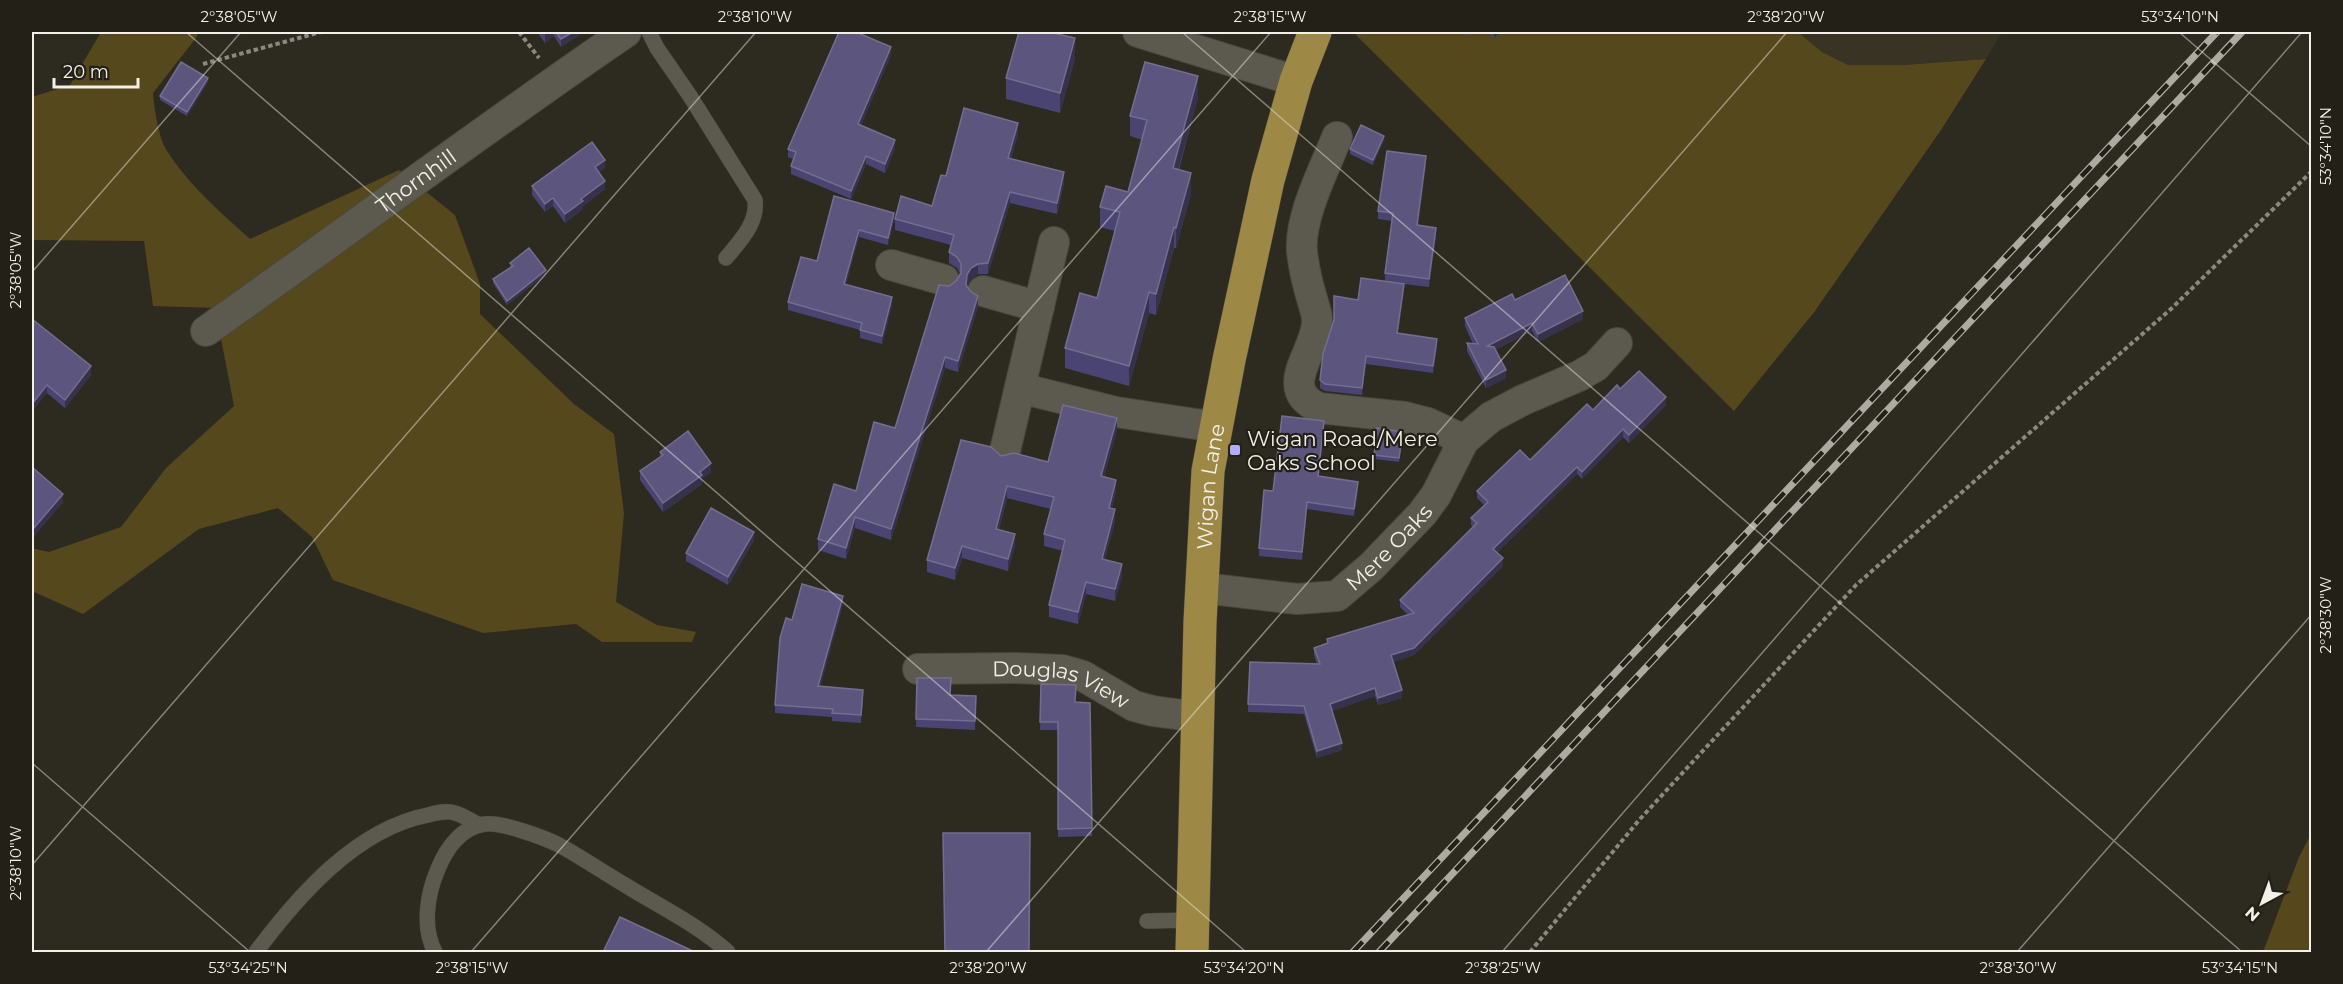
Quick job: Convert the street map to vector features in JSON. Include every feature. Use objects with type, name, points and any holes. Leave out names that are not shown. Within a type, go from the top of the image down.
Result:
[{"type":"highway","name":"Wigan Lane","points":[[1192,952],[1194,814],[1208,471],[1268,180],[1296,81],[1315,32]]},
{"type":"street","name":"Thornhill","points":[[207,331],[522,103],[626,32]]},
{"type":"street","points":[[1138,32],[1296,81]]},
{"type":"street","points":[[1337,137],[1313,198],[1304,231],[1302,249],[1305,268],[1313,304],[1318,315],[1315,338],[1301,372],[1299,387],[1301,396],[1308,403],[1319,408],[1405,417],[1428,423],[1464,440]]},
{"type":"street","points":[[1005,451],[1054,242]]},
{"type":"street","points":[[891,265],[944,279]]},
{"type":"street","points":[[983,291],[1039,307]]},
{"type":"street","name":"Mere Oaks","points":[[1203,588],[1298,599],[1337,596],[1371,567],[1422,514],[1436,495],[1464,440],[1499,413],[1596,366],[1617,343]]},
{"type":"street","points":[[1020,388],[1116,412],[1216,427]]},
{"type":"street","name":"Douglas View","points":[[918,669],[1062,670],[1083,676],[1134,706],[1198,717]]},
{"type":"lane","points":[[649,32],[755,200],[754,220],[726,258]]},
{"type":"lane","points":[[256,952],[299,900],[353,848],[387,829],[416,817],[437,813],[454,812],[480,825]]},
{"type":"lane","points":[[435,952],[430,943],[428,905],[432,884],[451,845],[470,829],[486,824],[523,831],[558,845],[677,916],[728,952]]},
{"type":"lane","points":[[1147,921],[1194,920]]},
{"type":"path","points":[[203,64],[321,32]]},
{"type":"path","points":[[1530,952],[1640,819],[1856,585],[2172,308],[2312,171]]},
{"type":"shaded area","points":[[101,32],[198,32],[196,38],[153,93],[159,131],[164,146],[185,175],[250,239],[399,170],[455,215],[480,284],[480,314],[574,404],[614,434],[624,513],[616,602],[657,625],[696,632],[692,642],[602,642],[576,624],[483,633],[333,580],[312,537],[278,508],[199,529],[83,614],[32,591],[32,548],[49,552],[121,527],[166,468],[234,406],[215,308],[153,306],[144,241],[32,240],[32,97],[70,85]]},
{"type":"shaded area","points":[[1353,32],[1798,32],[1822,52],[1848,65],[1903,65],[1986,59],[1941,130],[1815,311],[1734,411]]},
{"type":"shaded area","points":[[1798,32],[2002,32],[1986,59],[1903,65],[1848,65],[1822,52]]},
{"type":"shaded area","points":[[2311,834],[2311,952],[2263,952],[2299,857]]},
{"type":"building","points":[[556,32],[573,32],[561,39]]},
{"type":"building","points":[[839,32],[856,32],[891,47],[858,124],[895,140],[885,164],[866,156],[851,191],[791,166],[796,152],[788,149]]},
{"type":"building","points":[[1019,32],[1049,32],[1075,38],[1060,93],[1006,78]]},
{"type":"building","points":[[181,62],[208,78],[187,112],[160,96]]},
{"type":"building","points":[[1145,62],[1198,76],[1173,168],[1191,173],[1156,294],[1149,292],[1129,366],[1065,348],[1080,293],[1097,298],[1120,212],[1100,207],[1106,186],[1128,192],[1147,120],[1130,116]]},
{"type":"building","points":[[964,108],[1018,123],[1008,158],[1064,172],[1057,203],[1010,192],[988,263],[978,264],[971,268],[967,275],[966,285],[978,296],[958,361],[945,357],[891,529],[855,517],[846,548],[818,539],[834,484],[856,491],[874,422],[895,428],[939,285],[949,286],[961,273],[961,264],[957,257],[949,252],[954,235],[895,219],[901,196],[932,206],[941,175],[946,176]]},
{"type":"building","points":[[1361,125],[1384,136],[1373,160],[1350,149]]},
{"type":"building","points":[[592,142],[605,160],[595,167],[605,181],[565,214],[553,198],[545,204],[532,186]]},
{"type":"building","points":[[1387,151],[1426,156],[1417,225],[1436,228],[1429,279],[1385,273],[1393,213],[1378,211]]},
{"type":"building","points":[[834,196],[894,213],[888,238],[859,230],[844,284],[892,297],[882,336],[860,330],[862,323],[788,302],[801,257],[817,261]]},
{"type":"building","points":[[529,248],[546,270],[507,301],[493,279],[513,266],[510,263]]},
{"type":"building","points":[[1565,275],[1583,311],[1538,334],[1532,323],[1487,346],[1494,347],[1506,370],[1486,380],[1467,343],[1478,344],[1465,318],[1512,294],[1515,300]]},
{"type":"building","points":[[1361,278],[1404,284],[1397,333],[1437,339],[1433,366],[1366,356],[1362,388],[1325,384],[1320,380],[1323,354],[1334,320],[1334,296],[1358,300]]},
{"type":"building","points":[[32,319],[91,366],[65,400],[47,385],[32,404]]},
{"type":"building","points":[[1639,371],[1666,397],[1629,435],[1623,429],[1582,472],[1577,467],[1493,549],[1503,558],[1414,648],[1391,655],[1402,690],[1378,698],[1375,688],[1330,704],[1342,743],[1317,751],[1304,706],[1248,704],[1250,662],[1320,664],[1314,648],[1328,643],[1327,639],[1414,613],[1400,600],[1477,523],[1471,518],[1488,502],[1477,491],[1520,450],[1530,460],[1587,404],[1593,410],[1617,385],[1620,389]]},
{"type":"building","points":[[1063,405],[1117,418],[1101,476],[1116,480],[1109,508],[1115,509],[1102,559],[1122,564],[1115,589],[1086,582],[1078,612],[1049,605],[1065,540],[1044,534],[1054,497],[1007,486],[996,529],[1015,534],[1008,559],[962,546],[955,568],[927,560],[961,440],[991,447],[1001,456],[1014,453],[1048,462]]},
{"type":"building","points":[[1282,416],[1324,421],[1318,476],[1358,482],[1354,509],[1307,502],[1302,552],[1259,548],[1264,490],[1273,491]]},
{"type":"building","points":[[1377,428],[1403,432],[1399,458],[1374,455]]},
{"type":"building","points":[[688,431],[711,463],[700,472],[702,475],[663,503],[640,471],[663,455],[660,452]]},
{"type":"building","points":[[32,467],[63,494],[34,528],[32,526]]},
{"type":"building","points":[[711,508],[754,532],[728,577],[686,553]]},
{"type":"building","points":[[802,584],[843,596],[818,686],[863,690],[861,715],[832,713],[833,709],[775,705],[780,638],[786,618],[792,620]]},
{"type":"building","points":[[917,678],[951,678],[950,695],[976,696],[975,721],[916,719]]},
{"type":"building","points":[[1041,684],[1076,685],[1075,702],[1090,703],[1092,828],[1058,829],[1058,722],[1040,722]]},
{"type":"building","points":[[943,833],[1030,833],[1029,952],[945,952]]},
{"type":"building","points":[[620,917],[695,952],[603,952]]},
{"type":"railway","points":[[1353,952],[2217,32]]},
{"type":"railway","points":[[1379,952],[2242,32]]},
{"type":"place","name":"Wigan Road/Mere Oaks School","points":[[1235,450]]}]
